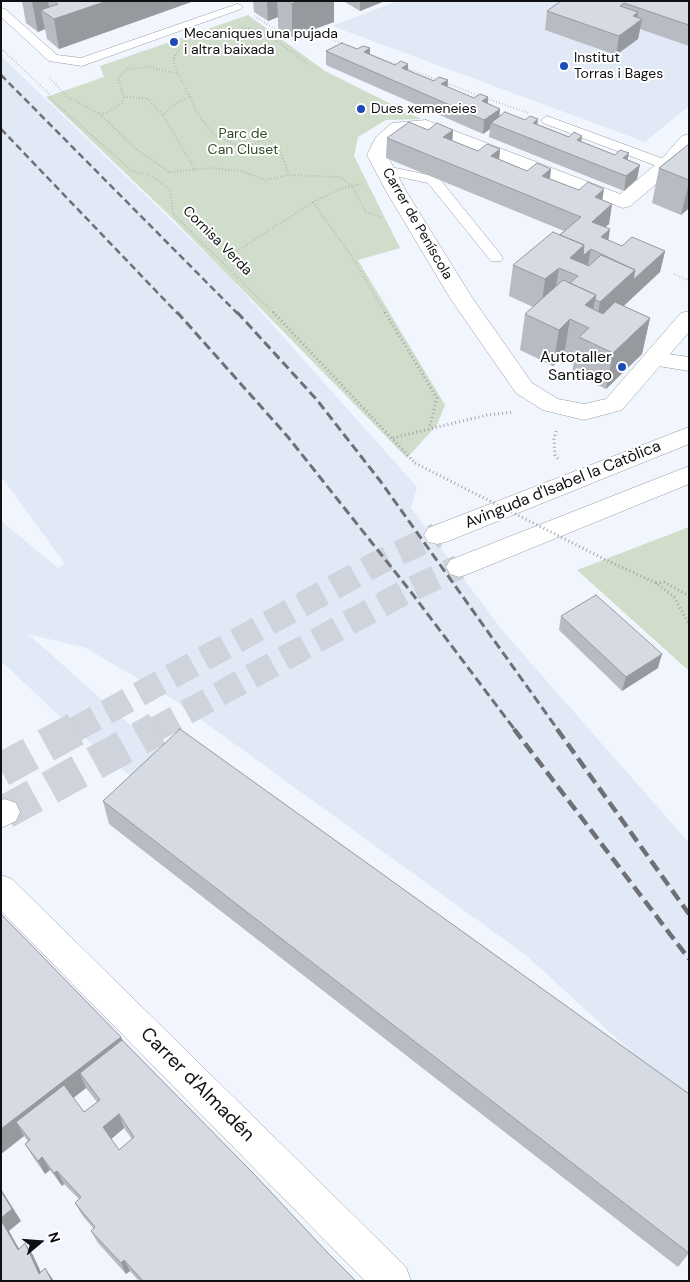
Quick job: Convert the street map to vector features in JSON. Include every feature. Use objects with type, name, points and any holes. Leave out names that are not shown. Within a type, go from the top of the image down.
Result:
[{"type":"street","name":"Carrer de Peníscola","points":[[654,359],[614,405],[584,412],[551,405],[524,388],[461,298],[377,155],[383,140],[399,128],[426,126],[623,202],[667,164],[689,140]]},
{"type":"street","points":[[654,359],[689,318]]},
{"type":"street","points":[[654,359],[689,364]]},
{"type":"street","name":"Avinguda d'Isabel la Catòlica","points":[[437,534],[689,435]]},
{"type":"street","points":[[459,567],[689,474]]},
{"type":"street","name":"Carrer d'Almadén","points":[[1,888],[392,1281]]},
{"type":"lane","points":[[1,11],[53,58],[82,62],[242,9]]},
{"type":"lane","points":[[541,117],[667,164]]},
{"type":"lane","points":[[386,170],[433,180],[496,258]]},
{"type":"path","points":[[242,9],[293,40],[320,35],[347,45]]},
{"type":"path","points":[[240,28],[250,28],[271,37],[308,64]]},
{"type":"path","points":[[181,46],[173,59],[178,74],[197,114],[213,134],[243,148],[266,139],[278,147],[289,175]]},
{"type":"path","name":"Cornisa Verda","points":[[1,48],[48,93],[52,100],[132,171],[151,175],[170,190],[174,214],[222,261],[415,463],[608,561],[656,583]]},
{"type":"path","points":[[366,52],[522,112],[541,117]]},
{"type":"path","points":[[100,114],[106,113],[122,103],[124,97],[118,79],[127,69],[150,67],[178,74]]},
{"type":"path","points":[[48,76],[66,96],[100,114],[135,148],[168,172],[211,168],[242,172],[266,180],[289,175],[340,177],[352,186],[366,212],[383,217]]},
{"type":"path","points":[[124,97],[147,98],[163,115],[195,170]]},
{"type":"path","points":[[163,115],[176,103],[190,97]]},
{"type":"path","points":[[222,261],[333,191],[368,184]]},
{"type":"path","points":[[313,202],[350,254],[436,398],[429,429]]},
{"type":"path","points":[[674,274],[687,280],[689,278]]},
{"type":"path","points":[[392,438],[487,415],[517,412]]},
{"type":"path","points":[[555,455],[554,438],[556,430]]},
{"type":"path","points":[[656,583],[664,582],[689,596]]},
{"type":"path","points":[[656,583],[674,597],[689,624]]},
{"type":"shaded area","name":"Institut Torras i Bages","points":[[398,1],[645,1],[689,16],[689,106],[645,142],[332,26]]},
{"type":"shaded area","points":[[1,56],[228,275],[417,487],[411,508],[502,630],[689,843],[689,1105],[527,956],[174,700],[86,648],[28,634],[173,763],[146,789],[68,724],[1,661],[1,521],[58,568],[65,564],[1,476]]},
{"type":"green space","name":"Parc de Can Cluset","points":[[248,15],[325,71],[421,119],[386,120],[358,137],[354,156],[400,248],[358,260],[445,405],[437,425],[407,458],[172,218],[46,97],[104,77],[100,66]]},
{"type":"green space","points":[[689,527],[689,671],[577,570]]},
{"type":"building","points":[[54,1],[107,1],[54,19],[41,10],[58,4]]},
{"type":"building","points":[[561,1],[689,1],[689,25],[624,3],[620,6],[638,12],[633,16],[642,19],[619,36],[547,11]]},
{"type":"building","points":[[342,43],[357,49],[363,46],[370,48],[364,52],[395,65],[401,61],[408,64],[402,68],[434,81],[439,77],[448,80],[441,84],[474,98],[480,94],[488,97],[482,101],[500,109],[484,120],[326,51]]},
{"type":"building","points":[[505,112],[525,120],[530,116],[538,119],[533,123],[569,137],[574,132],[582,136],[577,140],[615,155],[620,150],[629,153],[623,158],[640,165],[626,176],[491,123]]},
{"type":"building","points":[[409,122],[428,130],[437,123],[453,130],[443,137],[478,151],[487,144],[500,149],[491,156],[527,171],[537,163],[551,169],[542,176],[579,190],[588,182],[604,189],[595,197],[612,204],[592,222],[610,229],[601,237],[622,246],[632,237],[665,251],[633,280],[635,270],[591,249],[583,256],[584,245],[560,235],[581,217],[387,138]]},
{"type":"building","points":[[689,144],[689,180],[659,168]]},
{"type":"building","points":[[553,232],[584,245],[570,258],[589,266],[601,255],[635,270],[600,302],[595,300],[596,295],[570,283],[578,276],[559,268],[545,279],[513,265]]},
{"type":"building","points":[[563,280],[596,295],[585,305],[603,314],[615,302],[650,318],[613,353],[579,337],[589,328],[570,319],[559,330],[525,314]]},
{"type":"building","points":[[596,595],[662,654],[626,677],[561,616]]},
{"type":"building","points":[[180,729],[689,1094],[689,1253],[103,801]]},
{"type":"building","points":[[1,914],[121,1037],[1,1129]]},
{"type":"building","points":[[122,1040],[356,1281],[143,1281],[124,1260],[121,1263],[91,1231],[95,1227],[75,1203],[81,1197],[57,1171],[54,1173],[42,1157],[38,1161],[25,1144],[30,1140],[16,1122],[64,1085],[84,1112],[100,1100],[80,1073]],"holes":[[[119,1114],[134,1137],[119,1150],[103,1127]]]},
{"type":"building","points":[[1,1191],[12,1209],[1,1218]]},
{"type":"building","points":[[1,1220],[18,1250],[25,1243],[39,1274],[45,1268],[52,1281],[1,1281]]},
{"type":"tunnel","points":[[74,730],[378,563],[437,535]]},
{"type":"tunnel","points":[[154,730],[405,592],[459,567]]},
{"type":"tunnel","points":[[1,770],[76,729]]},
{"type":"tunnel","points":[[5,812],[157,729]]},
{"type":"railway","points":[[1,75],[238,314]]},
{"type":"railway","points":[[1,129],[178,314]]},
{"type":"railway","points":[[177,312],[288,437],[411,592],[515,730]]},
{"type":"railway","points":[[237,312],[317,400],[381,482],[558,730]]},
{"type":"railway","points":[[514,729],[689,959]]},
{"type":"railway","points":[[557,729],[689,914]]},
{"type":"place","name":"Mecaniques una pujada i altra baixada","points":[[174,42]]},
{"type":"place","name":"Institut Torras i Bages","points":[[564,66]]},
{"type":"place","name":"Dues xemeneies","points":[[361,109]]},
{"type":"place","name":"Autotaller Santiago","points":[[622,367]]}]
